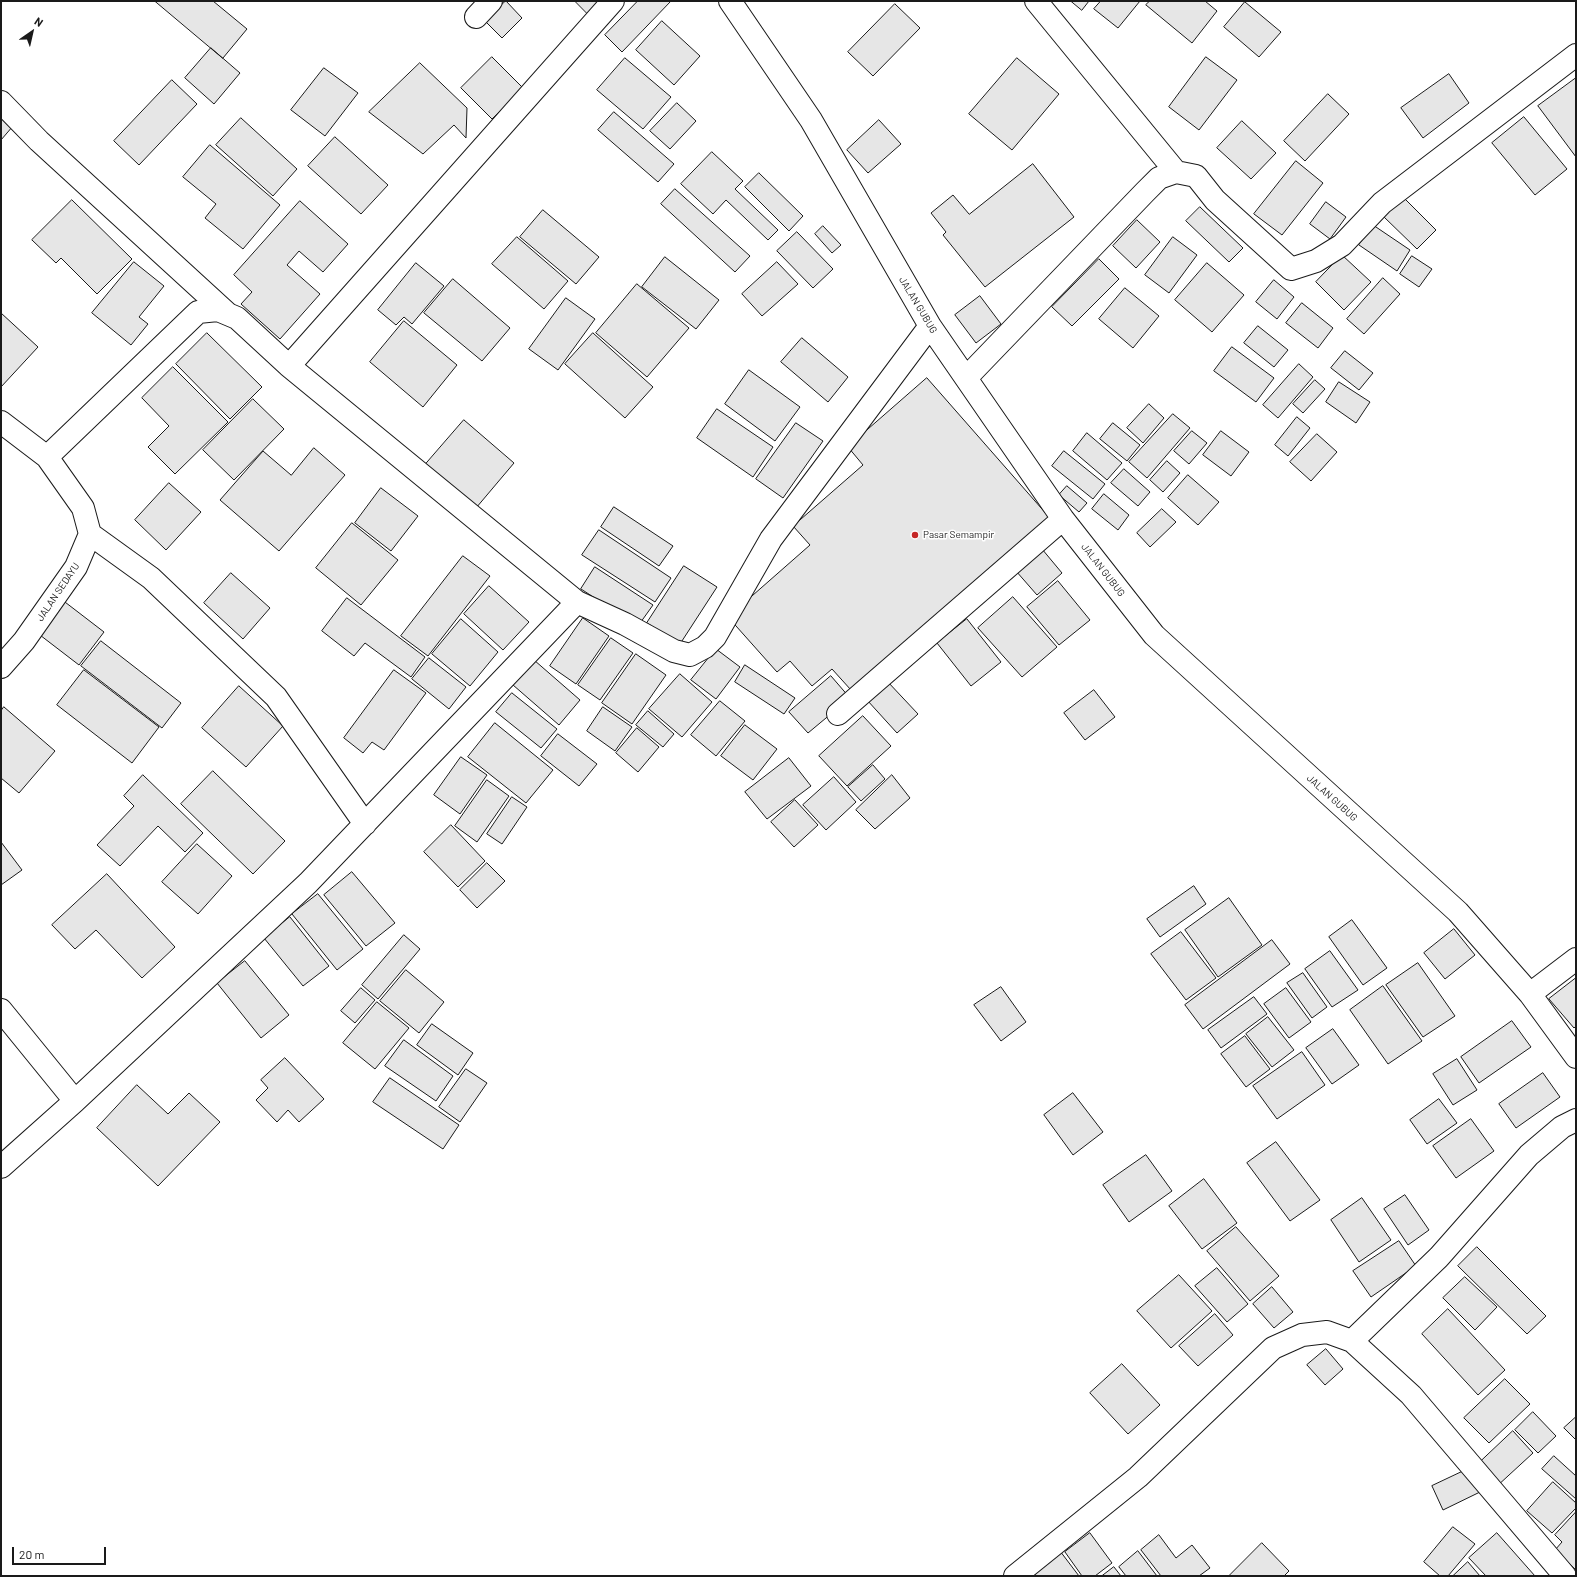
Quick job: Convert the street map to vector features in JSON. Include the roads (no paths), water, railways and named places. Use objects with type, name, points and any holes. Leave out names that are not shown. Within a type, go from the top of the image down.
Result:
[{"type":"street","points":[[476,17],[491,1]]},
{"type":"street","points":[[289,366],[613,1]]},
{"type":"street","name":"JALAN GUBUG","points":[[730,1],[811,120],[930,326],[1063,519],[1154,635],[1458,912],[1530,994],[1576,1057]]},
{"type":"street","points":[[1036,1],[1176,172]]},
{"type":"street","points":[[966,378],[1159,178],[1176,172],[1196,176],[1215,200],[1291,270],[1316,261],[1342,244],[1382,203],[1576,55]]},
{"type":"street","points":[[1,102],[39,141],[228,314]]},
{"type":"street","points":[[47,457],[198,312],[218,310],[237,318],[289,366],[577,602],[624,624],[674,651],[690,655],[705,647],[715,637],[771,539],[930,326]]},
{"type":"street","points":[[1,422],[47,457],[83,508],[90,534],[151,578],[276,697],[365,824]]},
{"type":"street","points":[[838,714],[1063,519]]},
{"type":"street","name":"JALAN SEDAYU","points":[[1,667],[24,641],[76,567],[90,534]]},
{"type":"street","points":[[1,1168],[75,1101],[308,883],[577,602]]},
{"type":"street","points":[[1530,994],[1576,959]]},
{"type":"street","points":[[1,1010],[75,1101]]},
{"type":"street","points":[[1352,1340],[1439,1257],[1529,1155],[1562,1127],[1576,1120]]},
{"type":"street","points":[[1015,1576],[1138,1477],[1273,1348],[1302,1335],[1327,1332],[1352,1340],[1411,1395],[1565,1576]]},
{"type":"place","name":"Pasar Semampir","points":[[915,535]]}]
